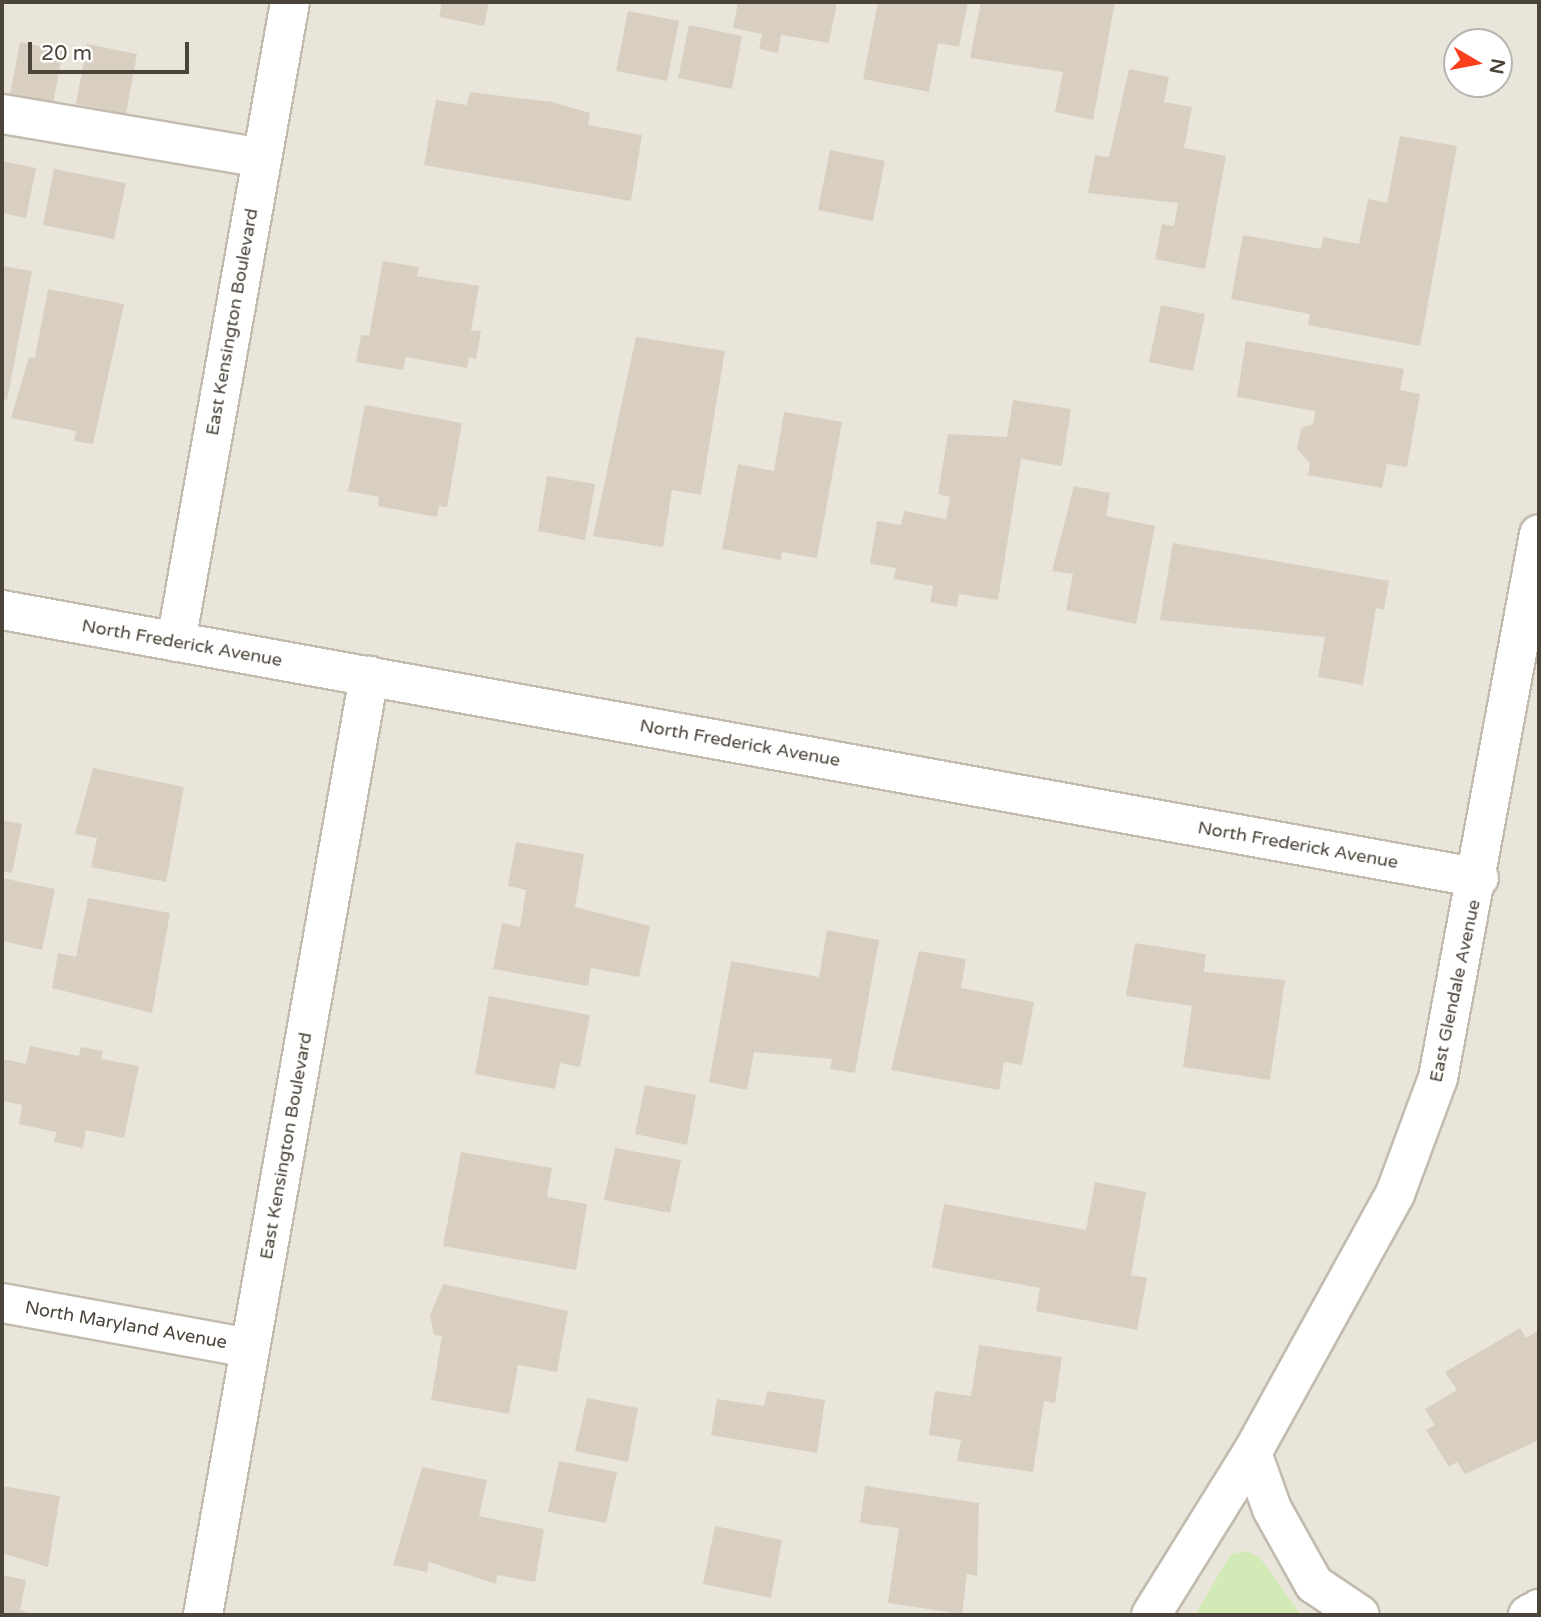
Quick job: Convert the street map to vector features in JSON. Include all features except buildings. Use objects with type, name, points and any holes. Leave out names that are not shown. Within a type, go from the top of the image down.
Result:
[{"type":"street","name":"East Kensington Boulevard","points":[[176,642],[290,2]]},
{"type":"street","points":[[2,114],[261,158]]},
{"type":"street","name":"East Glendale Avenue","points":[[1151,1615],[1252,1453],[1395,1194],[1438,1078],[1479,878],[1539,534]]},
{"type":"street","name":"North Frederick Avenue","points":[[2,610],[1479,878]]},
{"type":"street","name":"East Kensington Boulevard","points":[[203,1615],[369,676]]},
{"type":"street","name":"North Maryland Avenue","points":[[2,1303],[250,1348]]},
{"type":"street","points":[[1252,1453],[1272,1509],[1314,1584],[1360,1615]]},
{"type":"street","points":[[1528,1615],[1539,1608]]},
{"type":"shaded area","points":[[2,2],[1539,2],[1539,1615],[2,1615]]},
{"type":"green space","points":[[1246,1551],[1260,1558],[1301,1615],[1195,1615],[1231,1554]]}]
